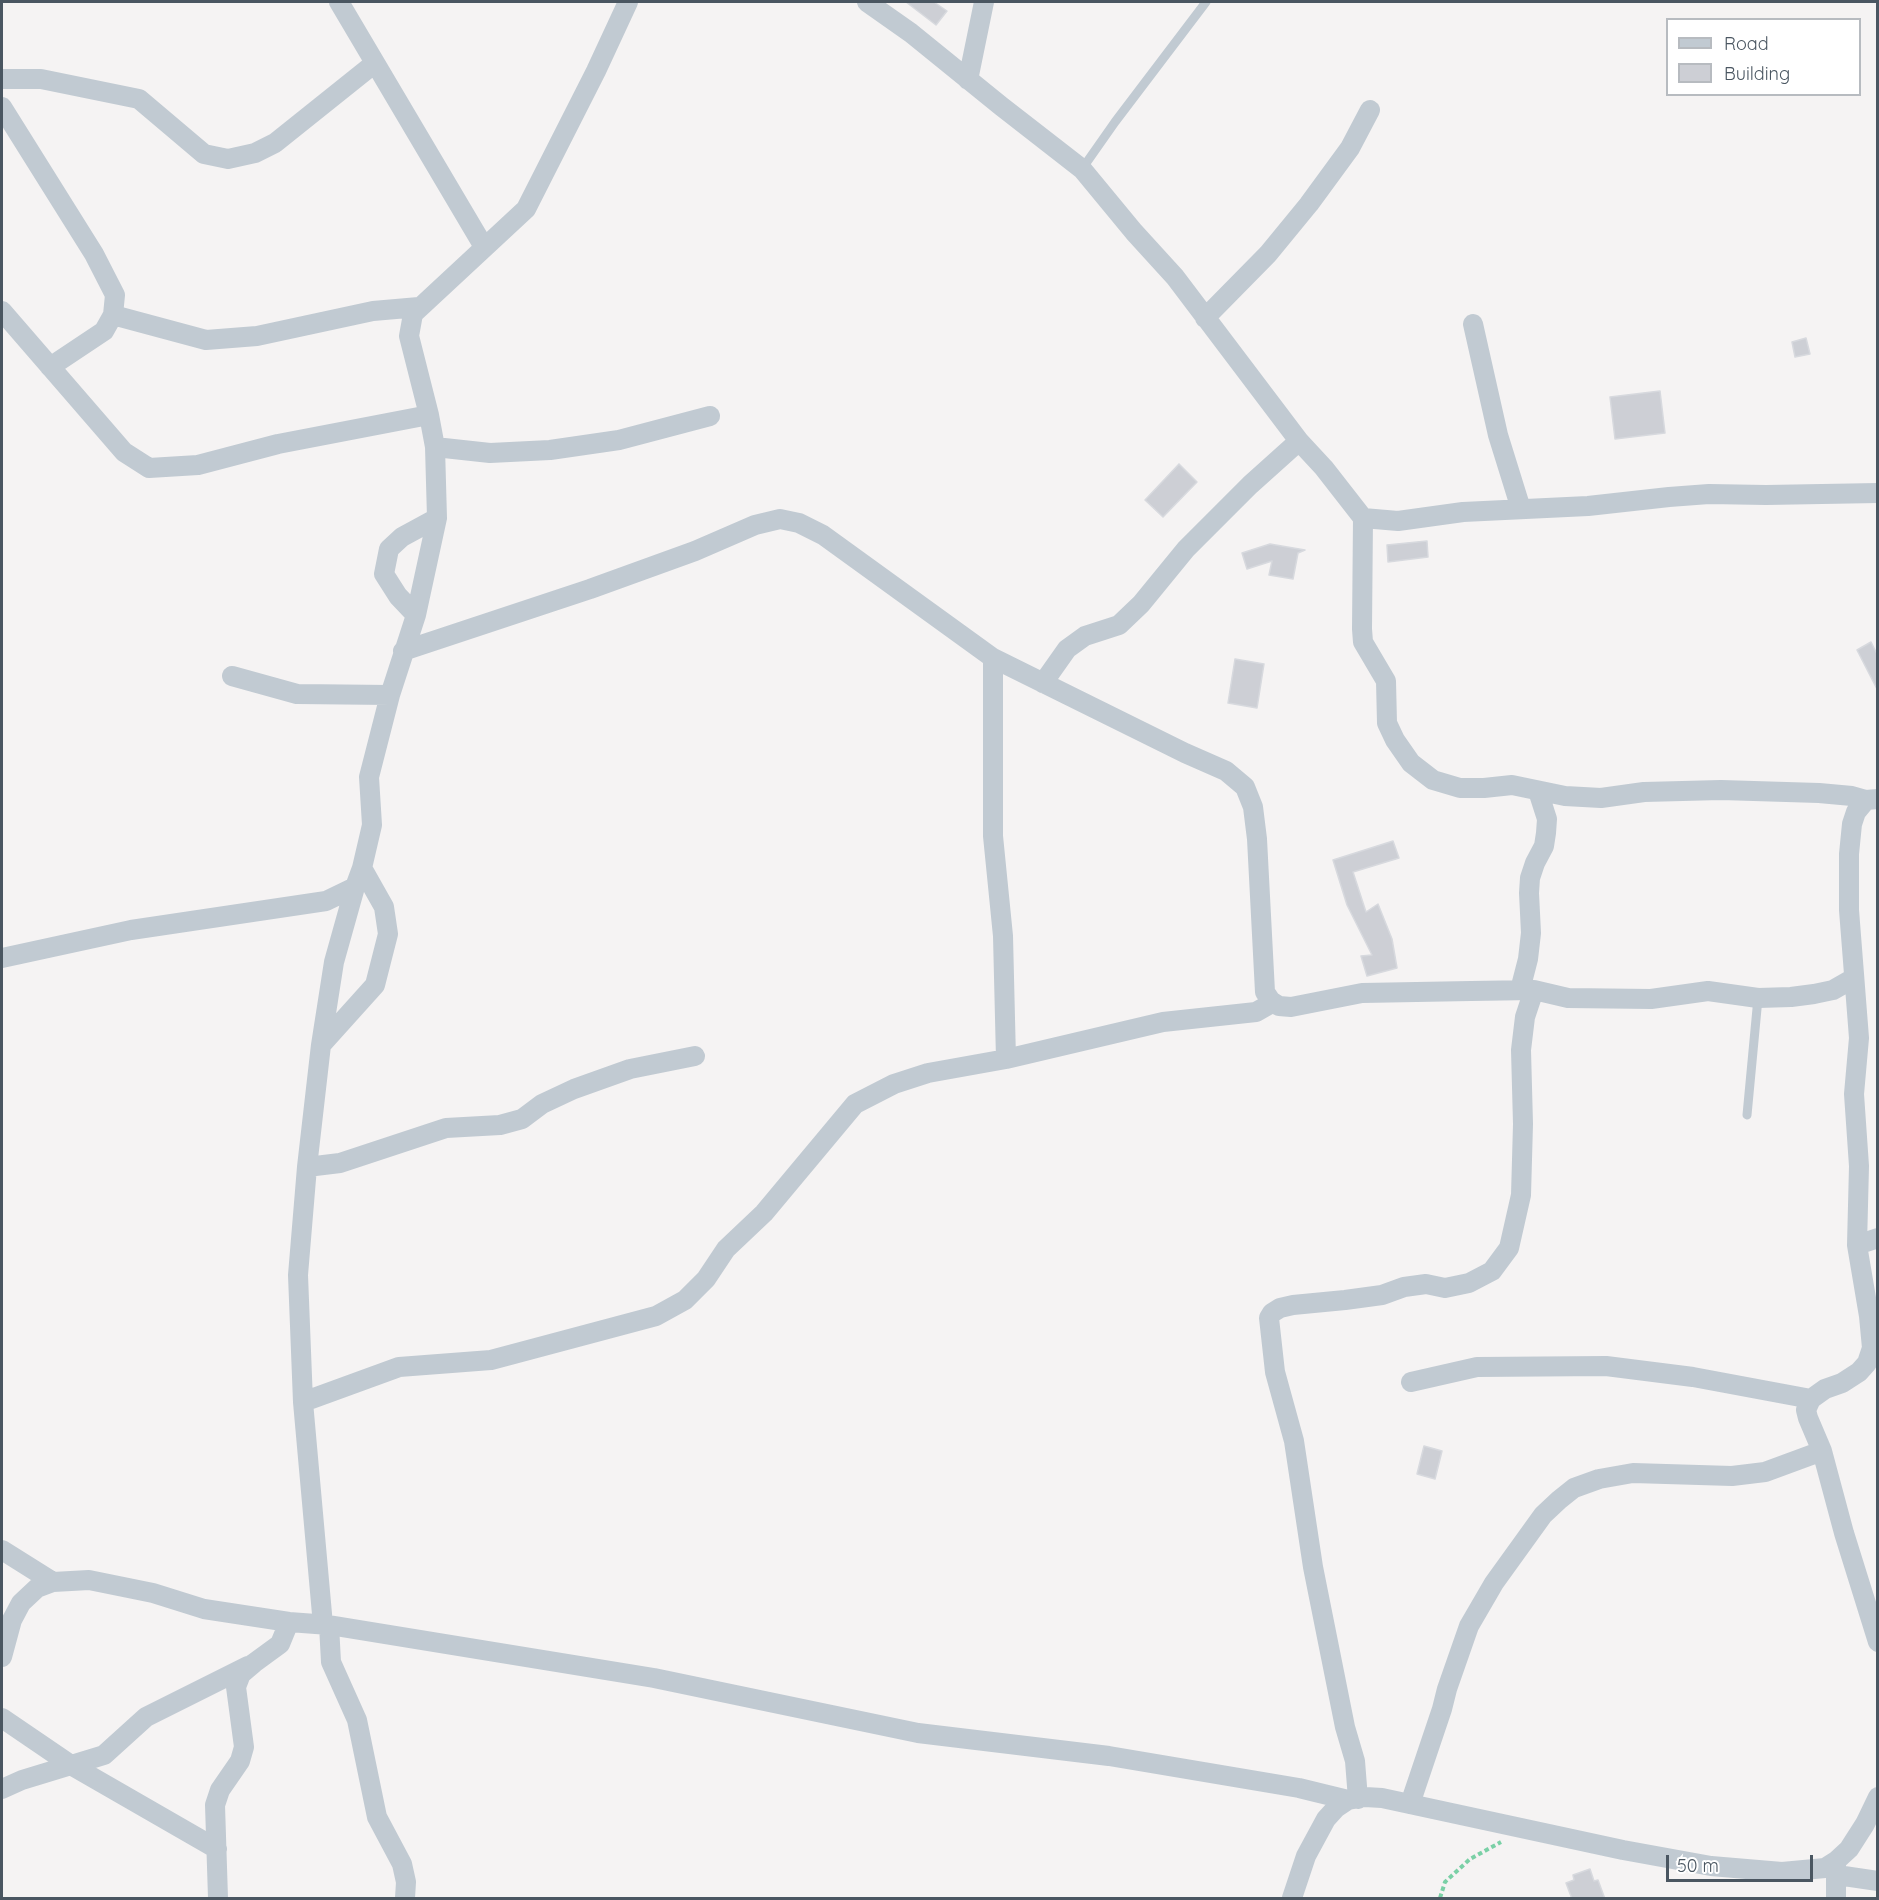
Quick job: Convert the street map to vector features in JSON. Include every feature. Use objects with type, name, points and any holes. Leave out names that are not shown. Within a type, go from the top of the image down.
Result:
[{"type":"street","points":[[339,2],[484,248]]},
{"type":"street","points":[[405,1899],[406,1882],[402,1864],[377,1817],[357,1720],[331,1662],[303,1402],[298,1275],[321,1045],[334,962],[362,868],[372,825],[369,777],[390,695],[416,615],[437,518],[435,447],[410,336],[413,314],[526,209],[628,2]]},
{"type":"street","points":[[867,2],[911,33],[1082,169],[1174,277],[1299,441],[1324,468],[1363,519],[1362,628],[1364,642],[1386,681],[1387,723],[1395,740],[1411,763],[1433,780],[1460,788],[1512,785],[1565,796],[1601,798],[1644,792],[1732,790],[1819,793],[1872,800]]},
{"type":"street","points":[[969,80],[984,2]]},
{"type":"street","points":[[2,79],[41,79],[139,99],[204,154],[228,159],[255,153],[275,143],[375,63]]},
{"type":"street","points":[[2,107],[94,254],[116,295],[112,315],[104,331],[50,367]]},
{"type":"street","points":[[1205,318],[1268,254],[1309,204],[1350,148],[1370,110]]},
{"type":"street","points":[[112,315],[206,340],[257,336],[374,311],[419,307]]},
{"type":"street","points":[[2,311],[124,452],[149,468],[198,465],[278,444],[429,415]]},
{"type":"street","points":[[1473,324],[1498,435],[1521,509]]},
{"type":"street","points":[[435,447],[489,453],[550,450],[619,440],[710,416]]},
{"type":"street","points":[[1043,683],[1067,649],[1085,636],[1119,625],[1141,604],[1186,549],[1250,484],[1299,441]]},
{"type":"street","points":[[1363,519],[1398,521],[1463,512],[1588,506],[1708,494],[1878,492]]},
{"type":"street","points":[[416,615],[398,596],[384,574],[385,566],[389,549],[402,537],[437,518]]},
{"type":"street","points":[[403,651],[674,558],[754,525],[780,519],[799,523],[823,535],[993,658],[1226,771],[1245,787],[1253,807],[1257,839],[1265,992],[1270,1001],[1279,1006],[1291,1007],[1362,993],[1527,990],[1568,998],[1652,999],[1708,991],[1758,999],[1833,990],[1854,978]]},
{"type":"street","points":[[993,658],[993,836],[1002,936],[1006,1059]]},
{"type":"street","points":[[232,676],[297,694],[390,695]]},
{"type":"street","points":[[1353,1800],[1355,1761],[1341,1707],[1313,1567],[1294,1441],[1275,1372],[1269,1318],[1280,1308],[1293,1305],[1364,1298],[1382,1295],[1404,1287],[1426,1284],[1445,1288],[1468,1283],[1492,1271],[1509,1248],[1521,1196],[1523,1124],[1521,1050],[1531,933],[1530,878],[1544,846],[1547,826],[1545,808],[1538,791]]},
{"type":"street","points":[[1872,800],[1856,812],[1852,824],[1849,854],[1849,910],[1859,1038],[1854,1094],[1859,1166],[1857,1245],[1872,1348],[1867,1363],[1860,1372],[1825,1389],[1811,1399],[1806,1410],[1822,1451],[1838,1513],[1878,1642]]},
{"type":"street","points":[[321,1045],[375,985],[388,934],[384,907],[362,868]]},
{"type":"street","points":[[2,958],[131,930],[326,901],[355,887]]},
{"type":"street","points":[[303,1402],[399,1367],[491,1360],[656,1317],[685,1300],[706,1279],[726,1249],[764,1213],[855,1104],[894,1084],[928,1073],[1006,1059],[1163,1022],[1256,1012],[1270,1004],[1270,1001]]},
{"type":"street","points":[[307,1167],[340,1163],[446,1128],[500,1125],[522,1119],[542,1104],[574,1089],[630,1069],[695,1056]]},
{"type":"street","points":[[1857,1245],[1878,1238]]},
{"type":"street","points":[[1411,1382],[1477,1368],[1606,1366],[1693,1377],[1811,1399]]},
{"type":"street","points":[[1410,1804],[1469,1626],[1494,1583],[1543,1515],[1559,1500],[1574,1488],[1599,1479],[1634,1473],[1732,1476],[1765,1472],[1822,1451]]},
{"type":"street","points":[[2,1550],[53,1582]]},
{"type":"street","points":[[2,1657],[12,1620],[21,1603],[37,1588],[53,1582],[89,1580],[153,1593],[204,1609],[289,1622],[326,1625],[654,1678],[918,1733],[1109,1756],[1299,1788],[1353,1800]]},
{"type":"street","points":[[218,1899],[215,1805],[220,1790],[240,1761],[244,1747],[236,1687],[241,1674],[280,1644],[289,1622]]},
{"type":"street","points":[[2,1789],[22,1780],[104,1755],[146,1717],[254,1663]]},
{"type":"street","points":[[2,1718],[71,1765],[217,1849]]},
{"type":"street","points":[[1292,1899],[1306,1856],[1326,1819],[1336,1808],[1365,1797],[1382,1798],[1711,1866],[1782,1872],[1837,1868],[1878,1881]]},
{"type":"street","points":[[1836,1899],[1837,1868],[1865,1824],[1878,1797]]},
{"type":"lane","points":[[1082,169],[1206,2]]},
{"type":"lane","points":[[1747,1115],[1758,999]]},
{"type":"path","points":[[1440,1899],[1445,1882],[1470,1859],[1502,1842],[1518,1827]]},
{"type":"building","points":[[906,2],[934,2],[947,11],[936,25]]},
{"type":"building","points":[[1806,338],[1810,354],[1795,357],[1792,342]]},
{"type":"building","points":[[1660,391],[1665,433],[1615,439],[1610,397]]},
{"type":"building","points":[[1179,464],[1197,482],[1163,517],[1145,500]]},
{"type":"building","points":[[1427,541],[1428,557],[1388,562],[1387,545]]},
{"type":"building","points":[[1270,544],[1305,550],[1298,553],[1293,579],[1269,575],[1272,561],[1247,569],[1242,553]]},
{"type":"building","points":[[1871,642],[1878,656],[1878,691],[1857,650]]},
{"type":"building","points":[[1235,659],[1264,664],[1257,708],[1228,703]]},
{"type":"building","points":[[1393,841],[1399,858],[1353,872],[1366,912],[1378,904],[1392,939],[1397,968],[1367,976],[1361,956],[1372,955],[1347,905],[1333,860]]},
{"type":"building","points":[[1424,1446],[1442,1451],[1435,1479],[1417,1474]]},
{"type":"building","points":[[1590,1869],[1594,1881],[1598,1880],[1605,1899],[1572,1899],[1566,1883],[1574,1880],[1573,1875]]}]
